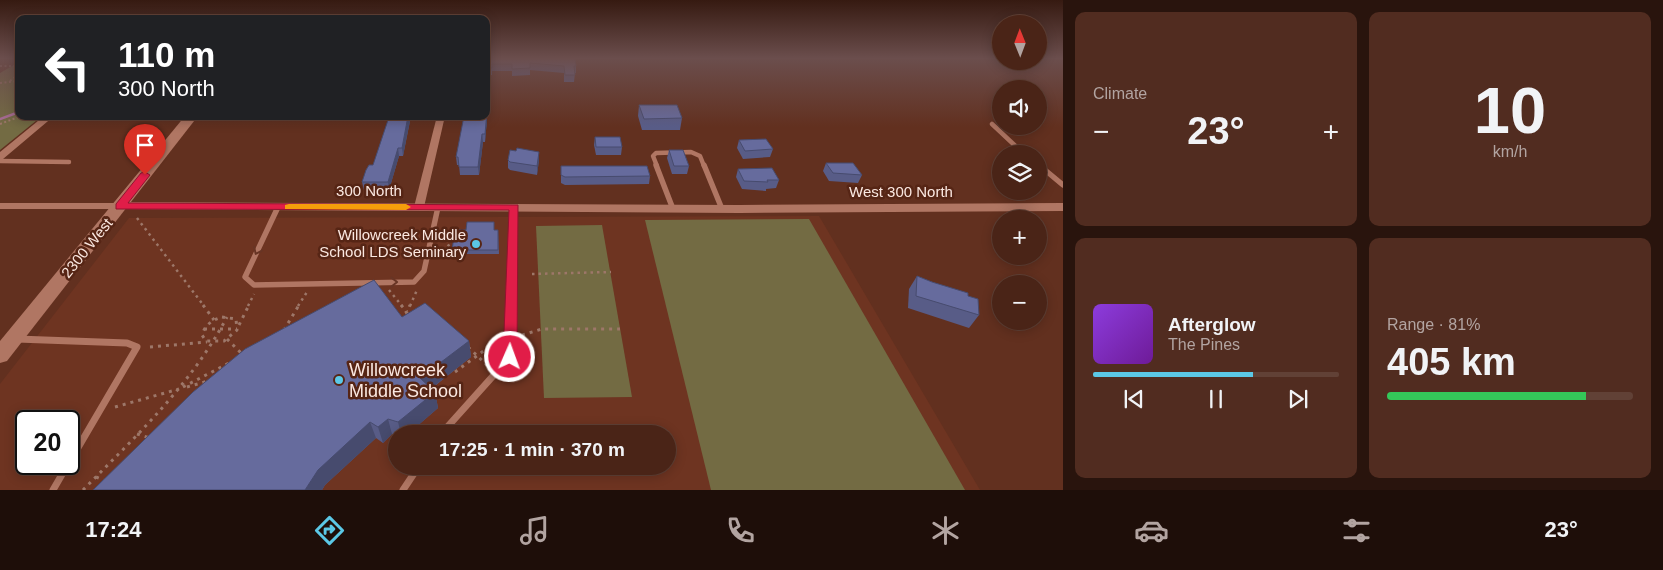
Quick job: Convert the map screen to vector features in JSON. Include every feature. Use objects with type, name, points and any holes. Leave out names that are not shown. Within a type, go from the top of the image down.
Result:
[{"type":"main road","name":"2300 West","points":[[0,356],[189,120]]},
{"type":"street","points":[[0,159],[45,120]]},
{"type":"street","points":[[420,207],[440,120]]},
{"type":"street","name":"300 North","points":[[0,206],[515,207],[739,210]]},
{"type":"street","name":"West 300 North","points":[[739,210],[1063,207]]},
{"type":"lane","points":[[1004,135],[1014,145]]},
{"type":"lane","points":[[673,209],[653,156],[656,153],[691,152],[700,156],[722,209]]},
{"type":"lane","points":[[0,159],[69,162]]},
{"type":"lane","points":[[1047,172],[1063,185]]},
{"type":"lane","points":[[278,207],[245,277],[254,285],[414,282],[424,272],[438,207]]},
{"type":"lane","points":[[449,425],[510,357],[515,207]]},
{"type":"lane","points":[[13,339],[127,343],[137,347],[80,443]]},
{"type":"lane","points":[[53,490],[61,475]]},
{"type":"lane","points":[[403,490],[413,475]]},
{"type":"path","points":[[0,83],[15,81]]},
{"type":"path","points":[[0,124],[15,118]]},
{"type":"path","points":[[137,218],[214,320]]},
{"type":"path","points":[[436,254],[447,248],[450,243],[440,234],[457,234]]},
{"type":"path","points":[[532,274],[611,272]]},
{"type":"path","points":[[408,314],[421,282]]},
{"type":"path","points":[[386,285],[408,314]]},
{"type":"path","points":[[150,347],[215,342],[228,339],[238,327],[258,286]]},
{"type":"path","points":[[289,330],[281,335],[310,286]]},
{"type":"path","points":[[395,319],[408,314]]},
{"type":"path","points":[[83,490],[180,389],[215,342],[227,317]]},
{"type":"path","points":[[209,342],[203,338],[204,329],[214,320],[227,317],[236,319],[238,327]]},
{"type":"path","points":[[204,329],[238,327]]},
{"type":"path","points":[[522,335],[542,329],[620,329]]},
{"type":"path","points":[[455,372],[506,334]]},
{"type":"path","points":[[228,339],[243,355],[246,362]]},
{"type":"path","points":[[463,342],[496,373]]},
{"type":"path","points":[[180,389],[251,351]]},
{"type":"path","points":[[115,407],[214,379]]},
{"type":"path","points":[[137,434],[153,439]]},
{"type":"path","points":[[96,476],[110,482]]},
{"type":"shaded area","points":[[0,81],[15,81],[15,120],[37,120],[0,150]]},
{"type":"shaded area","points":[[819,216],[980,490],[0,490],[0,384],[129,218]]},
{"type":"shaded area","points":[[809,219],[965,490],[711,490],[645,220]]},
{"type":"shaded area","points":[[602,225],[632,397],[544,398],[536,226]]},
{"type":"building","points":[[639,105],[677,105],[682,118],[644,119]]},
{"type":"building","points":[[388,120],[407,120],[402,148],[398,148],[388,182],[362,182],[369,165],[373,165]]},
{"type":"building","points":[[463,120],[486,120],[485,134],[482,134],[478,167],[459,167],[458,157],[456,157]]},
{"type":"building","points":[[595,137],[620,137],[622,147],[596,147]]},
{"type":"building","points":[[766,139],[773,149],[745,151],[739,140]]},
{"type":"building","points":[[517,148],[539,152],[537,166],[510,162],[508,160],[510,150],[516,151]]},
{"type":"building","points":[[669,150],[683,150],[689,166],[674,166]]},
{"type":"building","points":[[826,163],[853,163],[862,175],[833,173]]},
{"type":"building","points":[[561,166],[647,166],[650,176],[565,177],[561,175]]},
{"type":"building","points":[[772,168],[779,180],[767,180],[768,182],[744,181],[738,169]]},
{"type":"building","name":"Willowcreek Middle School LDS Seminary","points":[[467,222],[494,222],[494,230],[498,230],[498,250],[452,250],[455,230],[466,230]]},
{"type":"building","points":[[917,276],[968,293],[968,296],[978,299],[979,315],[916,296]]},
{"type":"building","name":"Willowcreek Middle School","points":[[374,280],[402,317],[425,303],[469,341],[420,378],[435,392],[398,422],[388,419],[378,427],[370,422],[318,470],[305,490],[93,490],[193,392],[245,349]]},
{"type":"waterway","points":[[0,119],[15,113]]},
{"type":"slow traffic","points":[[289,207],[406,207]]},
{"type":"place","name":"Willowcreek Middle School LDS Seminary","points":[[476,244]]},
{"type":"place","name":"Willowcreek Middle School","points":[[339,380]]},
{"type":"route","points":[[145,175],[120,206],[515,207],[510,357]]}]
